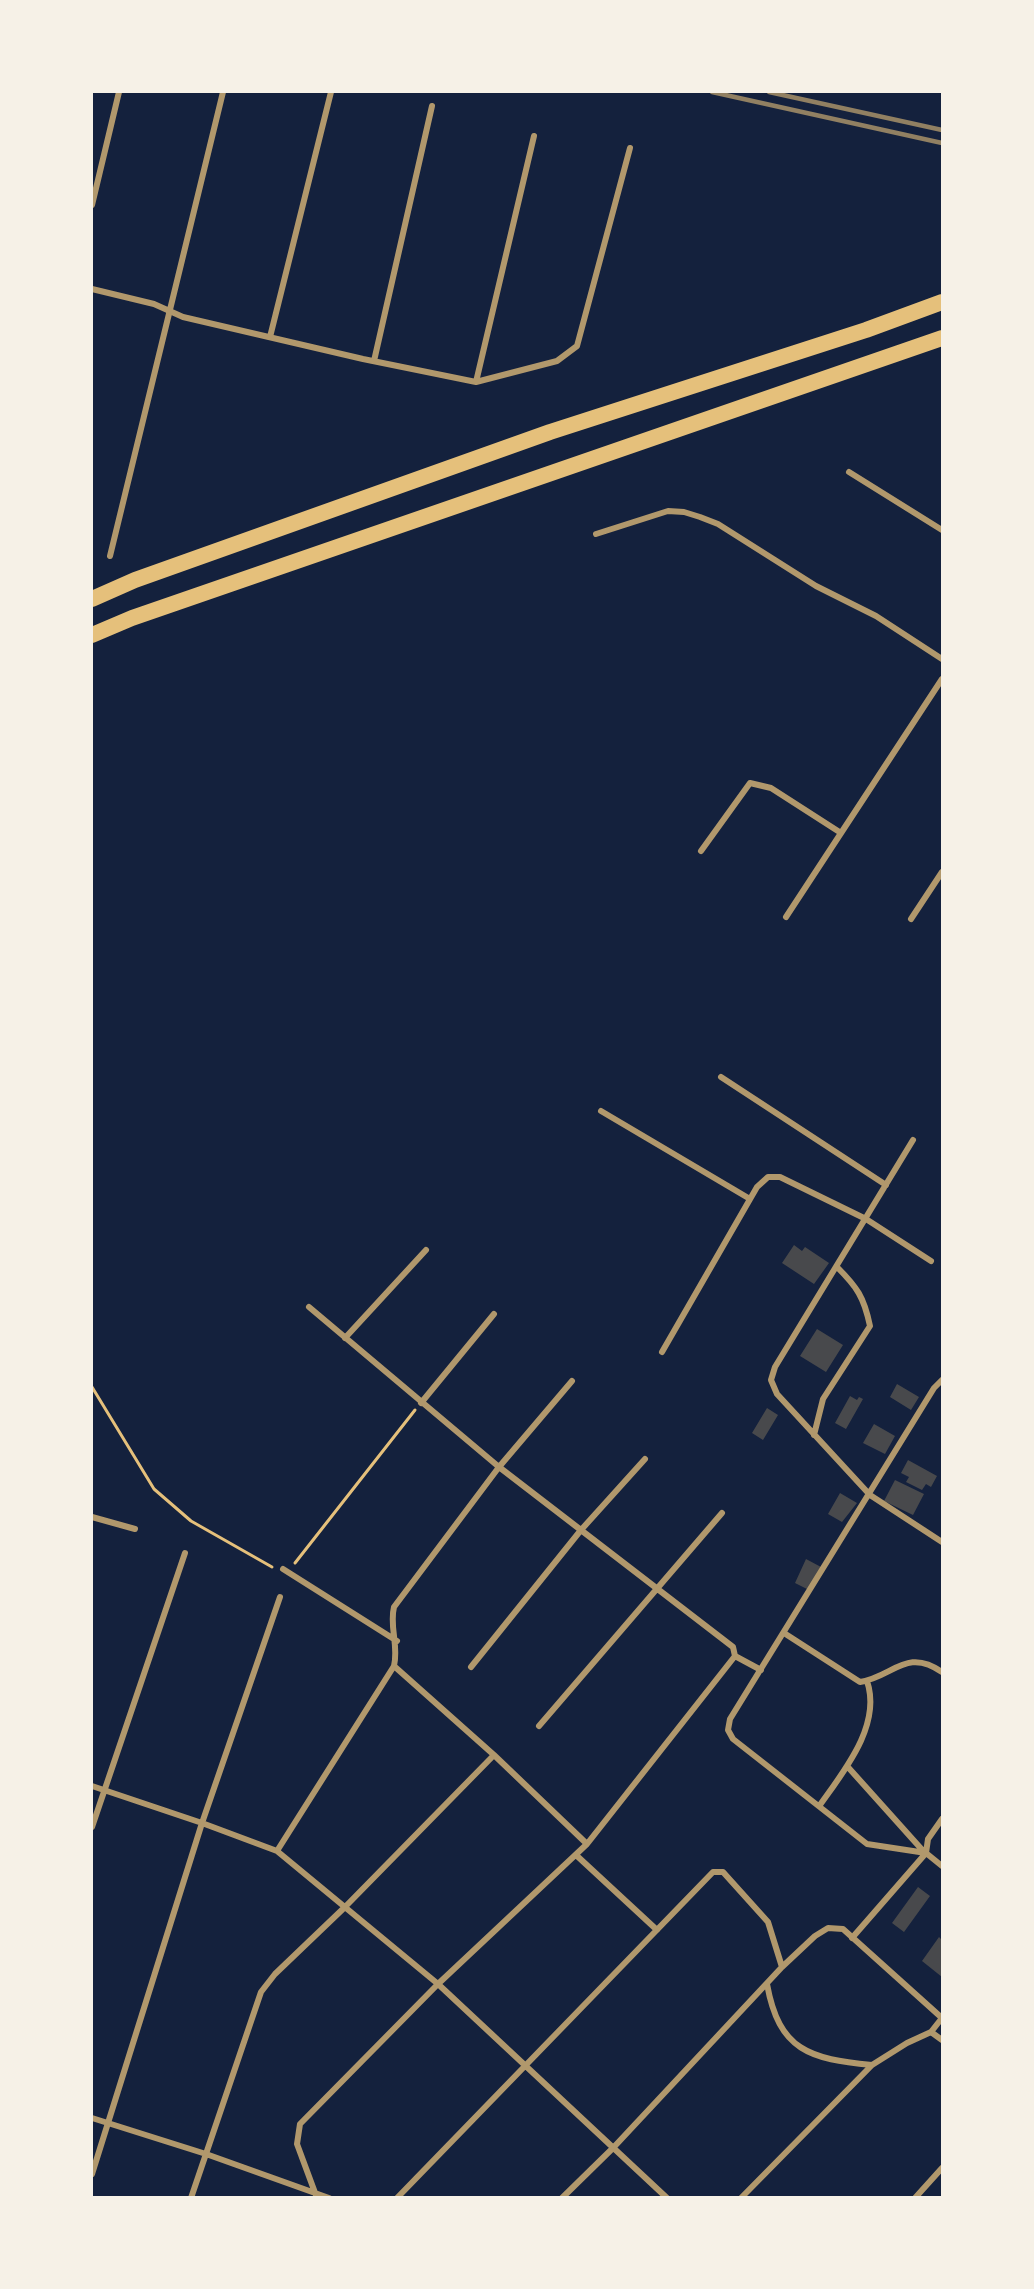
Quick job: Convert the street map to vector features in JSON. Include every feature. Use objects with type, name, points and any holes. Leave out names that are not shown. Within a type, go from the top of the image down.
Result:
[{"type":"highway","points":[[92,599],[135,580],[550,432],[942,302]]},
{"type":"highway","points":[[92,635],[132,618],[942,338]]},
{"type":"street","points":[[92,205],[120,92]]},
{"type":"street","points":[[110,556],[223,92]]},
{"type":"street","points":[[270,337],[331,92]]},
{"type":"street","points":[[374,361],[432,106]]},
{"type":"street","points":[[476,382],[534,136]]},
{"type":"street","points":[[92,289],[170,310],[183,317],[476,382],[557,361],[577,346],[630,148]]},
{"type":"street","points":[[849,472],[942,530]]},
{"type":"street","points":[[596,534],[668,512],[684,512],[700,517],[718,524],[816,586],[876,616],[942,659]]},
{"type":"street","points":[[786,917],[942,678]]},
{"type":"street","points":[[701,851],[750,783],[771,788],[841,834]]},
{"type":"street","points":[[911,919],[942,873]]},
{"type":"street","points":[[721,1077],[886,1185]]},
{"type":"street","points":[[601,1111],[750,1199]]},
{"type":"street","points":[[913,1140],[775,1367],[771,1380],[777,1394],[870,1495],[942,1542]]},
{"type":"street","points":[[662,1352],[750,1199],[768,1177],[780,1178],[866,1219],[931,1261]]},
{"type":"street","points":[[345,1338],[426,1250]]},
{"type":"street","points":[[814,1435],[823,1399],[870,1326],[864,1300],[852,1282],[837,1267]]},
{"type":"street","points":[[309,1307],[499,1467],[733,1647],[735,1656],[761,1670]]},
{"type":"street","points":[[422,1403],[494,1314]]},
{"type":"street","points":[[926,1853],[867,1844],[733,1739],[728,1730],[730,1719],[934,1388],[942,1380]]},
{"type":"street","points":[[278,1851],[394,1666],[397,1641],[392,1618],[394,1607],[499,1467],[572,1381]]},
{"type":"street","points":[[471,1667],[581,1530],[645,1459]]},
{"type":"street","points":[[539,1726],[722,1513]]},
{"type":"street","points":[[92,1517],[135,1529]]},
{"type":"street","points":[[92,1827],[185,1553]]},
{"type":"street","points":[[283,1569],[397,1641]]},
{"type":"street","points":[[92,2174],[202,1822],[280,1597]]},
{"type":"street","points":[[784,1633],[860,1682],[908,1662],[920,1662],[942,1672]]},
{"type":"street","points":[[317,2195],[297,2144],[300,2124],[438,1984],[587,1844],[735,1656]]},
{"type":"street","points":[[394,1666],[494,1755],[587,1844]]},
{"type":"street","points":[[820,1805],[847,1766],[862,1739],[872,1694],[867,1681]]},
{"type":"street","points":[[191,2198],[261,1992],[275,1974],[345,1907],[494,1755]]},
{"type":"street","points":[[847,1766],[926,1853],[942,1866]]},
{"type":"street","points":[[92,1786],[202,1822],[278,1851],[438,1984],[524,2067],[667,2198]]},
{"type":"street","points":[[852,1938],[926,1853],[927,1839],[942,1819]]},
{"type":"street","points":[[576,1855],[657,1930]]},
{"type":"street","points":[[397,2198],[657,1930],[707,1875],[713,1872],[723,1872],[768,1922],[782,1967]]},
{"type":"street","points":[[562,2198],[613,2148],[782,1967],[815,1936],[828,1928],[843,1929],[942,2018],[931,2032],[872,2065],[741,2198]]},
{"type":"street","points":[[767,1984],[771,2007],[791,2042],[809,2054],[838,2061],[872,2065]]},
{"type":"street","points":[[931,2032],[942,2040]]},
{"type":"street","points":[[92,2118],[206,2154],[329,2198]]},
{"type":"street","points":[[915,2198],[942,2168]]},
{"type":"path","points":[[92,1387],[154,1489],[191,1521],[266,1566],[283,1569],[294,1563],[422,1403]]},
{"type":"building","points":[[794,1245],[802,1251],[805,1247],[829,1263],[814,1284],[782,1263]]},
{"type":"building","points":[[817,1329],[843,1345],[826,1372],[800,1356]]},
{"type":"building","points":[[897,1384],[919,1397],[911,1410],[890,1397]]},
{"type":"building","points":[[850,1396],[857,1400],[859,1397],[863,1399],[846,1429],[835,1423]]},
{"type":"building","points":[[767,1408],[778,1415],[763,1440],[752,1433]]},
{"type":"building","points":[[874,1424],[895,1436],[885,1454],[863,1443]]},
{"type":"building","points":[[908,1460],[937,1476],[931,1487],[926,1484],[922,1490],[906,1482],[909,1477],[901,1473]]},
{"type":"building","points":[[895,1480],[924,1494],[913,1515],[884,1501]]},
{"type":"building","points":[[840,1493],[857,1503],[842,1522],[828,1514]]},
{"type":"building","points":[[806,1559],[821,1567],[809,1590],[795,1583]]},
{"type":"building","points":[[918,1887],[930,1896],[904,1932],[892,1923]]},
{"type":"building","points":[[939,1937],[942,1940],[942,1977],[922,1961]]},
{"type":"railway","points":[[712,92],[942,143]]},
{"type":"railway","points":[[769,92],[942,130]]}]
